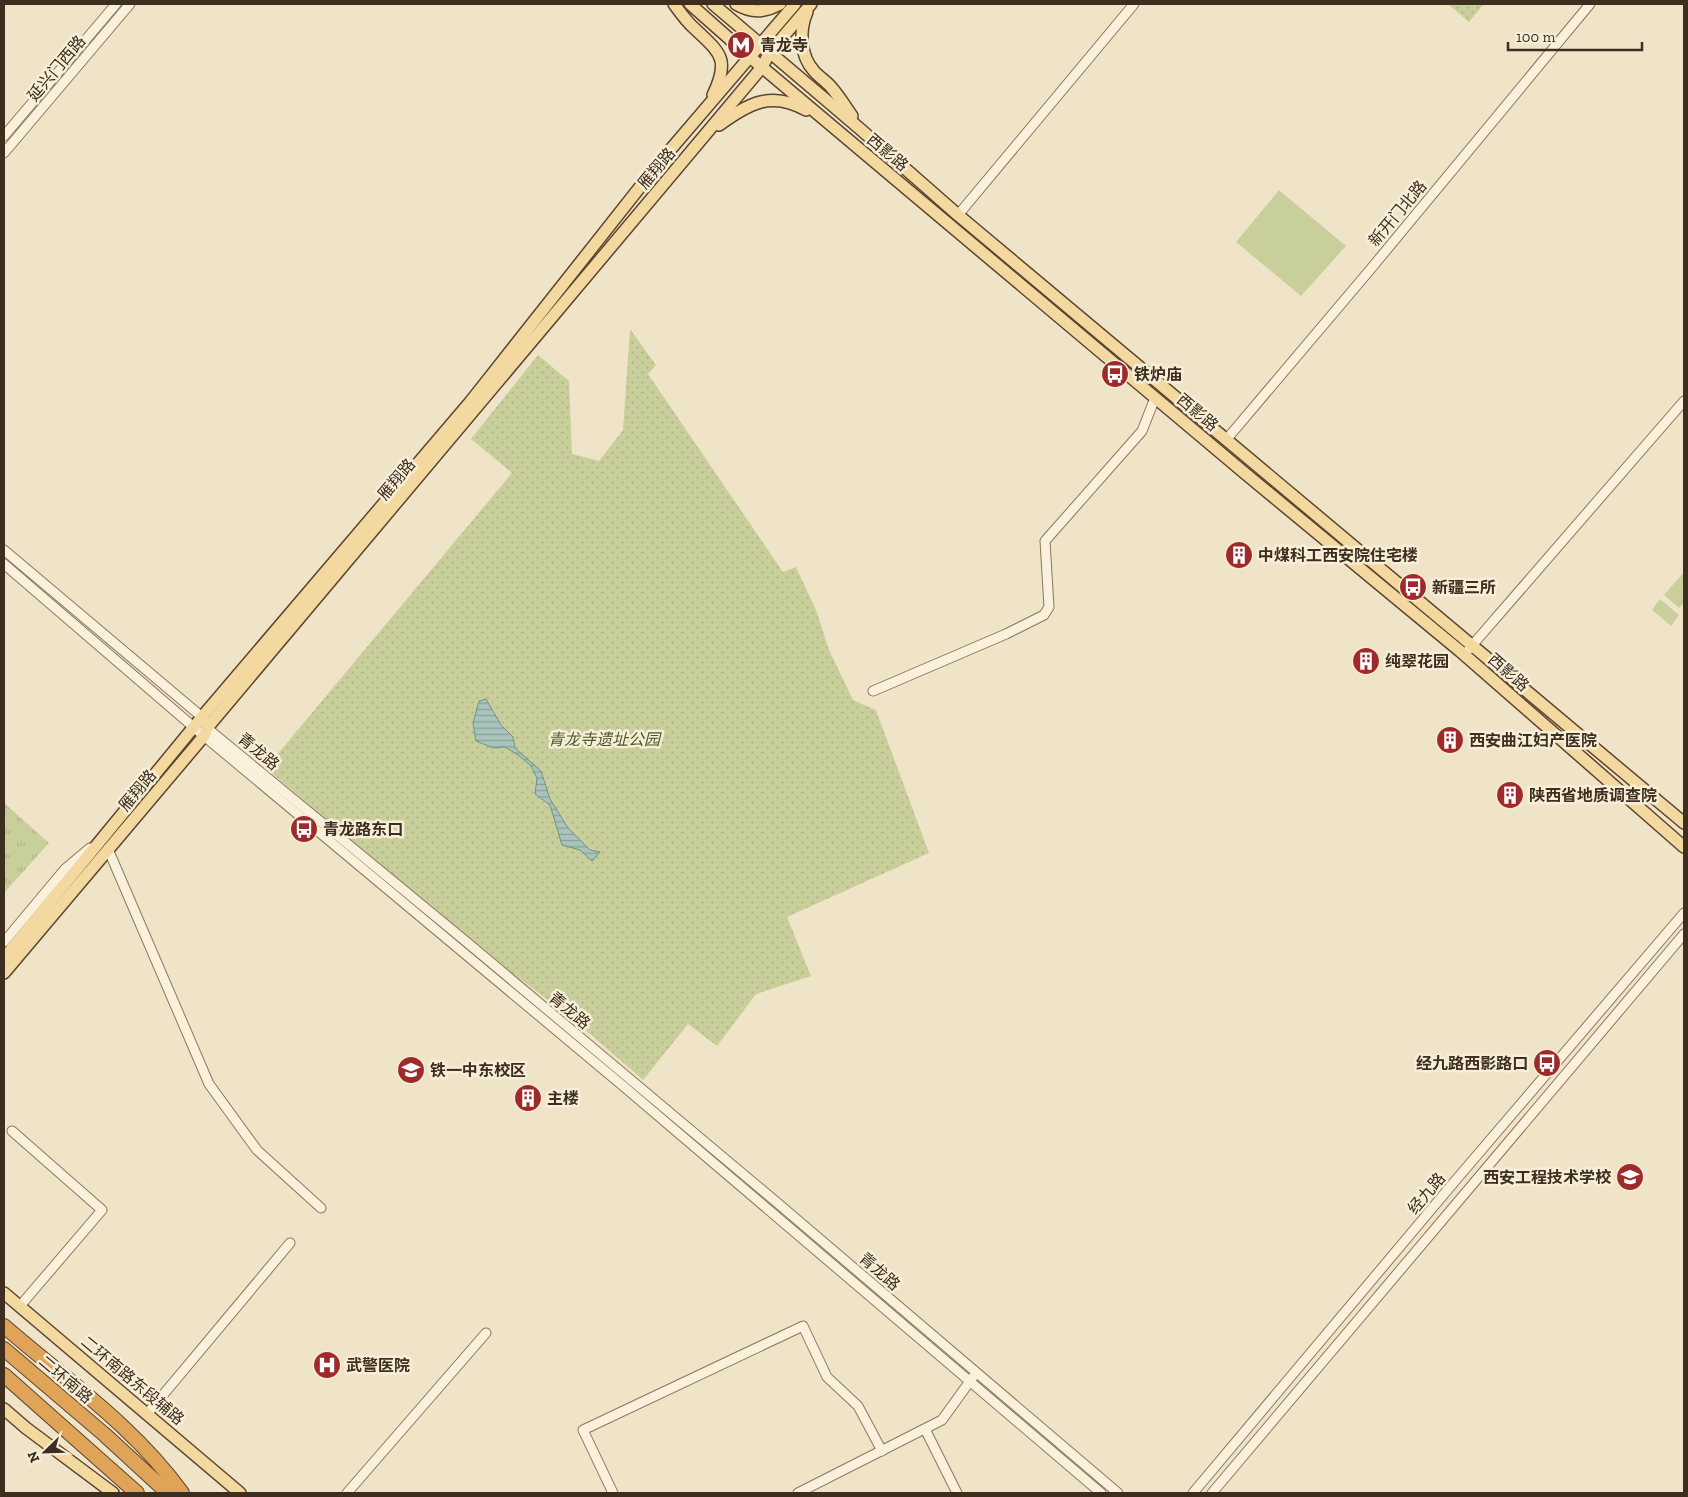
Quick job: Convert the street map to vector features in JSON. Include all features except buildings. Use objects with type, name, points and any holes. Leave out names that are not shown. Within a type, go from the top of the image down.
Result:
[{"type":"highway","points":[[4,1326],[129,1432],[170,1476],[182,1493]]},
{"type":"highway","name":"二环南路","points":[[4,1350],[105,1435],[168,1493]]},
{"type":"highway","points":[[4,1375],[137,1493]]},
{"type":"main road","points":[[674,4],[692,26],[713,44],[720,58],[721,70],[719,79],[706,108]]},
{"type":"main road","name":"西影路","points":[[690,4],[829,124],[1155,398],[1684,823]]},
{"type":"main road","name":"西影路","points":[[713,4],[860,128],[958,215],[1226,440],[1468,650],[1684,847]]},
{"type":"main road","points":[[736,4],[756,12],[770,9],[780,4]]},
{"type":"main road","name":"雁翔路","points":[[4,973],[198,722],[471,401],[658,163],[795,4]]},
{"type":"main road","points":[[811,4],[803,26],[803,44],[806,60],[814,72],[838,96],[860,128]]},
{"type":"main road","name":"雁翔路","points":[[4,958],[206,732],[762,67],[770,52],[811,4]]},
{"type":"main road","points":[[705,135],[744,108],[764,101],[782,100],[790,102],[829,124]]},
{"type":"main road","name":"二环南路东段辅路","points":[[4,1293],[240,1493]]},
{"type":"main road","points":[[4,1409],[26,1428],[113,1493]]},
{"type":"street","name":"延兴门西路","points":[[4,136],[116,4]]},
{"type":"street","name":"延兴门西路","points":[[4,153],[130,4]]},
{"type":"street","points":[[958,215],[1134,4]]},
{"type":"street","name":"新开门北路","points":[[1226,440],[1590,4]]},
{"type":"street","points":[[873,692],[1006,634],[1044,615],[1049,607],[1045,541],[1142,431],[1155,398]]},
{"type":"street","points":[[1468,650],[1684,400]]},
{"type":"street","name":"青龙路","points":[[4,550],[198,722],[206,732],[1101,1493]]},
{"type":"street","name":"青龙路","points":[[4,564],[198,722]]},
{"type":"street","name":"青龙路","points":[[206,732],[464,939],[1118,1493]]},
{"type":"street","points":[[4,942],[65,869],[104,845],[209,1084],[257,1150],[321,1208]]},
{"type":"street","name":"经九路","points":[[1193,1493],[1684,913]]},
{"type":"street","name":"经九路","points":[[1212,1493],[1684,934]]},
{"type":"street","points":[[12,1131],[102,1210],[20,1306]]},
{"type":"street","points":[[147,1414],[290,1243]]},
{"type":"street","points":[[613,1493],[583,1430],[803,1326],[827,1377],[858,1406],[882,1451]]},
{"type":"street","points":[[347,1493],[486,1333]]},
{"type":"street","points":[[798,1493],[810,1491],[942,1420],[976,1373]]},
{"type":"street","points":[[925,1429],[957,1493]]},
{"type":"green space","points":[[1448,4],[1484,4],[1469,22]]},
{"type":"green space","points":[[1279,190],[1346,246],[1301,296],[1236,242]]},
{"type":"green space","name":"青龙寺遗址公园","points":[[630,329],[656,365],[648,374],[783,572],[796,567],[816,610],[829,650],[853,700],[876,710],[929,853],[787,917],[811,976],[756,994],[717,1046],[688,1024],[643,1080],[574,1020],[439,917],[266,768],[512,473],[471,439],[538,355],[569,381],[572,454],[599,461],[623,430]]},
{"type":"green space","points":[[1684,572],[1684,603],[1679,608],[1664,595]]},
{"type":"green space","points":[[1660,599],[1679,615],[1671,626],[1652,610]]},
{"type":"green space","points":[[4,803],[49,843],[4,893]]},
{"type":"water","points":[[486,699],[501,725],[513,737],[515,748],[541,771],[550,799],[568,828],[590,850],[600,852],[592,861],[580,850],[562,845],[550,805],[535,794],[537,778],[531,766],[505,747],[493,748],[476,741],[473,723],[479,701]]},
{"type":"place","name":"青龙寺","points":[[741,45]]},
{"type":"place","name":"铁炉庙","points":[[1115,374]]},
{"type":"place","name":"中煤科工西安院住宅楼","points":[[1239,555]]},
{"type":"place","name":"新疆三所","points":[[1413,587]]},
{"type":"place","name":"纯翠花园","points":[[1366,661]]},
{"type":"place","name":"西安曲江妇产医院","points":[[1450,740]]},
{"type":"place","name":"陕西省地质调查院","points":[[1510,795]]},
{"type":"place","name":"青龙路东口","points":[[304,829]]},
{"type":"place","name":"经九路西影路口","points":[[1547,1063]]},
{"type":"place","name":"铁一中东校区","points":[[411,1070]]},
{"type":"place","name":"主楼","points":[[528,1098]]},
{"type":"place","name":"西安工程技术学校","points":[[1630,1177]]},
{"type":"place","name":"武警医院","points":[[327,1365]]}]
